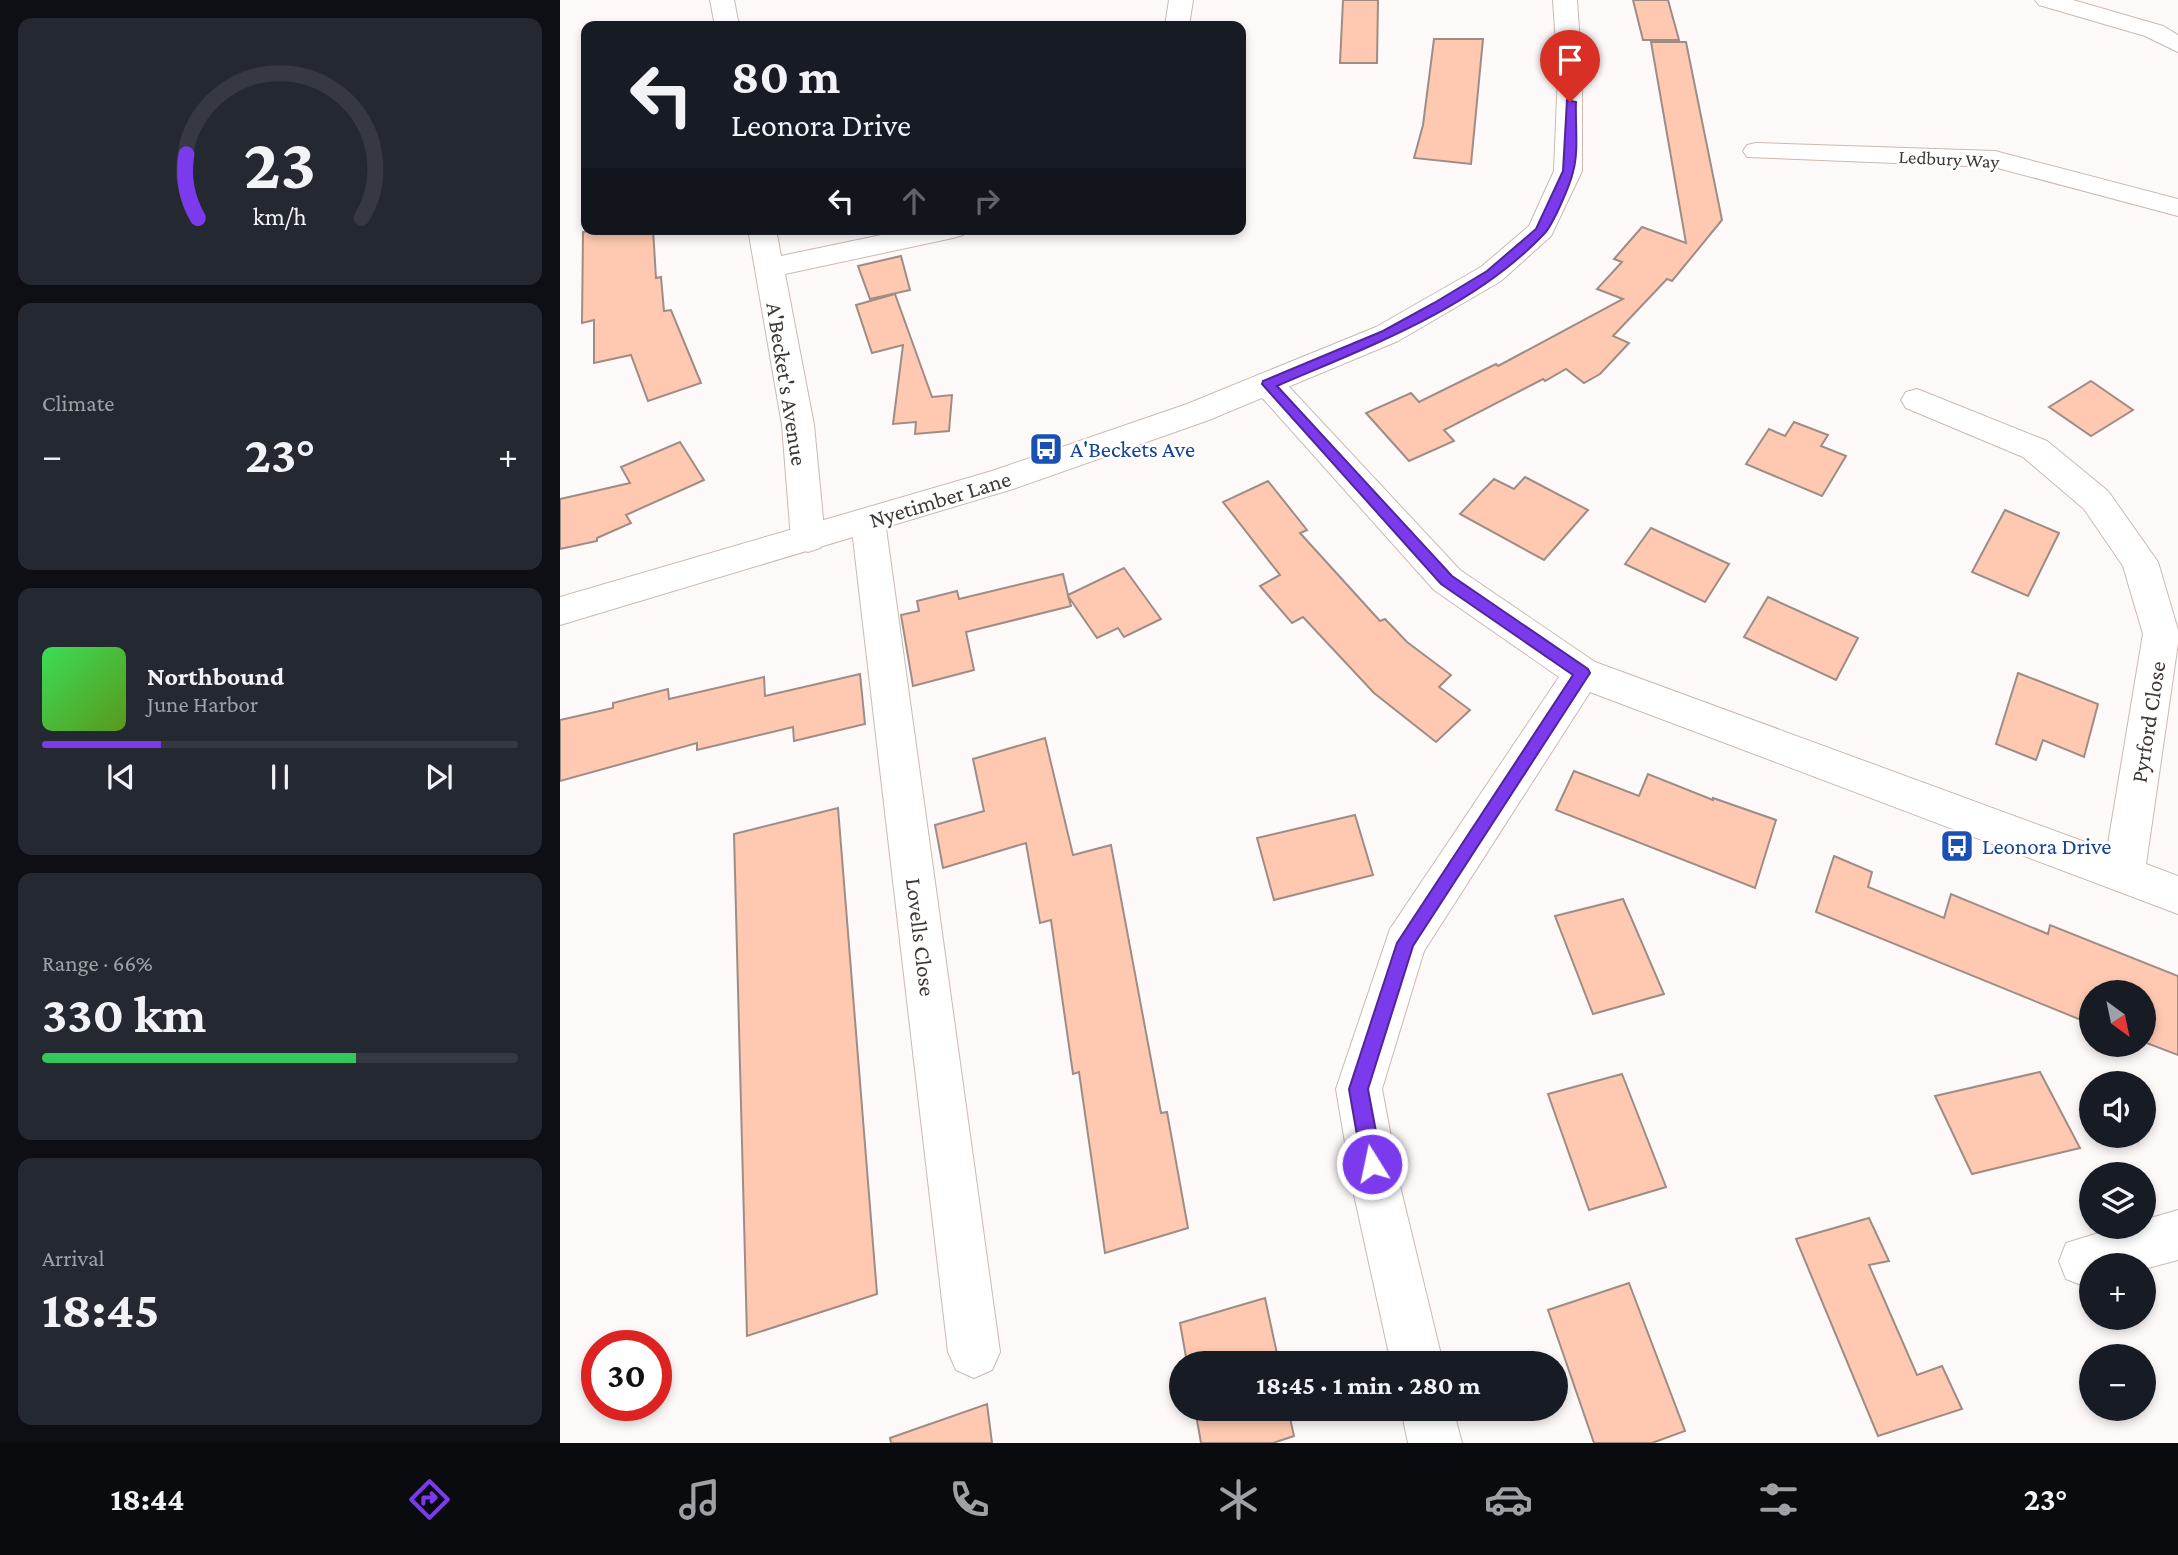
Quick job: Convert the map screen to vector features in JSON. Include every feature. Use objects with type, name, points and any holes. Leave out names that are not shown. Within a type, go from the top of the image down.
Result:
[{"type":"street","points":[[722,0],[726,21]]},
{"type":"street","points":[[1178,21],[1181,0]]},
{"type":"street","name":"Nyetimber Lane","points":[[560,611],[1001,480],[1268,384],[1387,334],[1439,306],[1491,274],[1541,230],[1568,171],[1570,102],[1565,0]]},
{"type":"street","points":[[2047,0],[2154,31],[2178,45]]},
{"type":"street","name":"Ledbury Way","points":[[1756,151],[1995,159],[2178,208]]},
{"type":"street","name":"A'Becket's Avenue","points":[[763,235],[798,425],[808,539]]},
{"type":"street","points":[[768,268],[925,235]]},
{"type":"street","points":[[1268,384],[1447,580],[1582,673],[2178,895]]},
{"type":"street","name":"Pyrford Close","points":[[1917,400],[2035,449],[2096,500],[2140,562],[2161,634],[2124,874]]},
{"type":"street","name":"Lovells Close","points":[[868,521],[974,1352]]},
{"type":"street","points":[[1414,1351],[1377,1189],[1359,1089],[1405,943],[1582,673]]},
{"type":"street","points":[[2113,1253],[2178,1235]]},
{"type":"street","points":[[1430,1421],[1435,1443]]},
{"type":"building","points":[[1343,0],[1378,0],[1377,63],[1340,63]]},
{"type":"building","points":[[1633,0],[1668,0],[1679,40],[1643,40]]},
{"type":"building","points":[[1434,39],[1483,39],[1471,164],[1414,158],[1423,125]]},
{"type":"building","points":[[1651,42],[1686,42],[1722,220],[1672,281],[1667,279],[1613,336],[1629,343],[1600,374],[1584,383],[1566,369],[1545,381],[1543,379],[1444,430],[1454,441],[1409,461],[1366,413],[1411,393],[1419,402],[1496,364],[1498,366],[1623,299],[1597,289],[1622,262],[1614,259],[1642,227],[1686,243]]},
{"type":"building","points":[[583,235],[653,235],[656,278],[661,277],[664,311],[671,310],[701,383],[648,401],[631,355],[594,363],[594,320],[582,323]]},
{"type":"building","points":[[901,256],[910,290],[870,299],[858,266]]},
{"type":"building","points":[[895,294],[932,397],[952,395],[949,431],[915,434],[916,422],[893,424],[903,345],[872,353],[856,305]]},
{"type":"building","points":[[2091,381],[2133,410],[2091,436],[2049,407]]},
{"type":"building","points":[[1794,422],[1828,435],[1821,446],[1846,456],[1822,496],[1746,464],[1769,429],[1785,436]]},
{"type":"building","points":[[680,442],[704,480],[626,515],[631,523],[597,538],[597,541],[560,549],[560,499],[630,483],[621,467]]},
{"type":"building","points":[[1525,477],[1588,510],[1544,560],[1460,514],[1494,479],[1514,489]]},
{"type":"building","points":[[1268,481],[1307,530],[1300,533],[1380,621],[1385,619],[1407,642],[1451,675],[1439,687],[1470,710],[1436,742],[1374,693],[1303,617],[1292,623],[1260,586],[1280,575],[1223,502]]},
{"type":"building","points":[[2005,510],[2059,533],[2028,596],[1972,572]]},
{"type":"building","points":[[1651,528],[1729,564],[1705,602],[1625,564]]},
{"type":"building","points":[[1124,568],[1161,619],[1124,637],[1118,628],[1097,638],[1068,596],[1071,606],[966,632],[974,670],[913,686],[901,615],[919,611],[917,601],[957,591],[959,599],[1063,574],[1068,595]]},
{"type":"building","points":[[1768,597],[1858,638],[1836,680],[1744,637]]},
{"type":"building","points":[[2018,673],[2098,704],[2084,757],[2043,740],[2036,760],[1996,744]]},
{"type":"building","points":[[860,674],[865,724],[794,741],[793,727],[697,750],[697,743],[560,781],[560,720],[613,708],[613,703],[668,689],[669,699],[764,677],[765,696]]},
{"type":"building","points":[[1045,738],[1073,855],[1111,845],[1161,1113],[1167,1112],[1188,1228],[1105,1253],[1079,1072],[1073,1074],[1051,920],[1040,923],[1026,843],[943,868],[935,825],[984,811],[973,759]]},
{"type":"building","points":[[1574,771],[1639,796],[1648,774],[1713,800],[1776,820],[1755,888],[1556,810]]},
{"type":"building","points":[[838,808],[877,1294],[747,1336],[734,834]]},
{"type":"building","points":[[1355,815],[1373,875],[1274,900],[1257,838]]},
{"type":"building","points":[[1834,856],[1872,872],[1868,887],[1944,918],[1951,894],[2048,934],[2050,925],[2178,976],[2178,1055],[2156,1047],[2156,980],[2079,980],[2079,1019],[1816,912]]},
{"type":"building","points":[[1623,899],[1664,994],[1593,1014],[1555,916]]},
{"type":"building","points":[[2040,1072],[2080,1148],[1972,1174],[1935,1096]]},
{"type":"building","points":[[1622,1074],[1666,1187],[1589,1210],[1548,1094]]},
{"type":"building","points":[[1869,1218],[1889,1261],[1869,1265],[1917,1375],[1942,1366],[1962,1409],[1878,1436],[1796,1239]]},
{"type":"building","points":[[1629,1283],[1685,1431],[1652,1443],[1594,1443],[1568,1368],[1568,1351],[1562,1351],[1548,1310]]},
{"type":"building","points":[[1265,1298],[1276,1351],[1185,1351],[1180,1323]]},
{"type":"building","points":[[987,1404],[992,1443],[891,1443],[890,1438]]},
{"type":"building","points":[[1197,1421],[1291,1421],[1294,1436],[1273,1443],[1201,1443]]},
{"type":"place","name":"A'Beckets Ave","points":[[1046,449]]},
{"type":"place","name":"Leonora Drive","points":[[1957,846]]},
{"type":"route","points":[[1372,1164],[1359,1089],[1405,943],[1582,673],[1447,580],[1268,384],[1387,334],[1439,306],[1491,274],[1541,230],[1568,171],[1570,102]]}]
